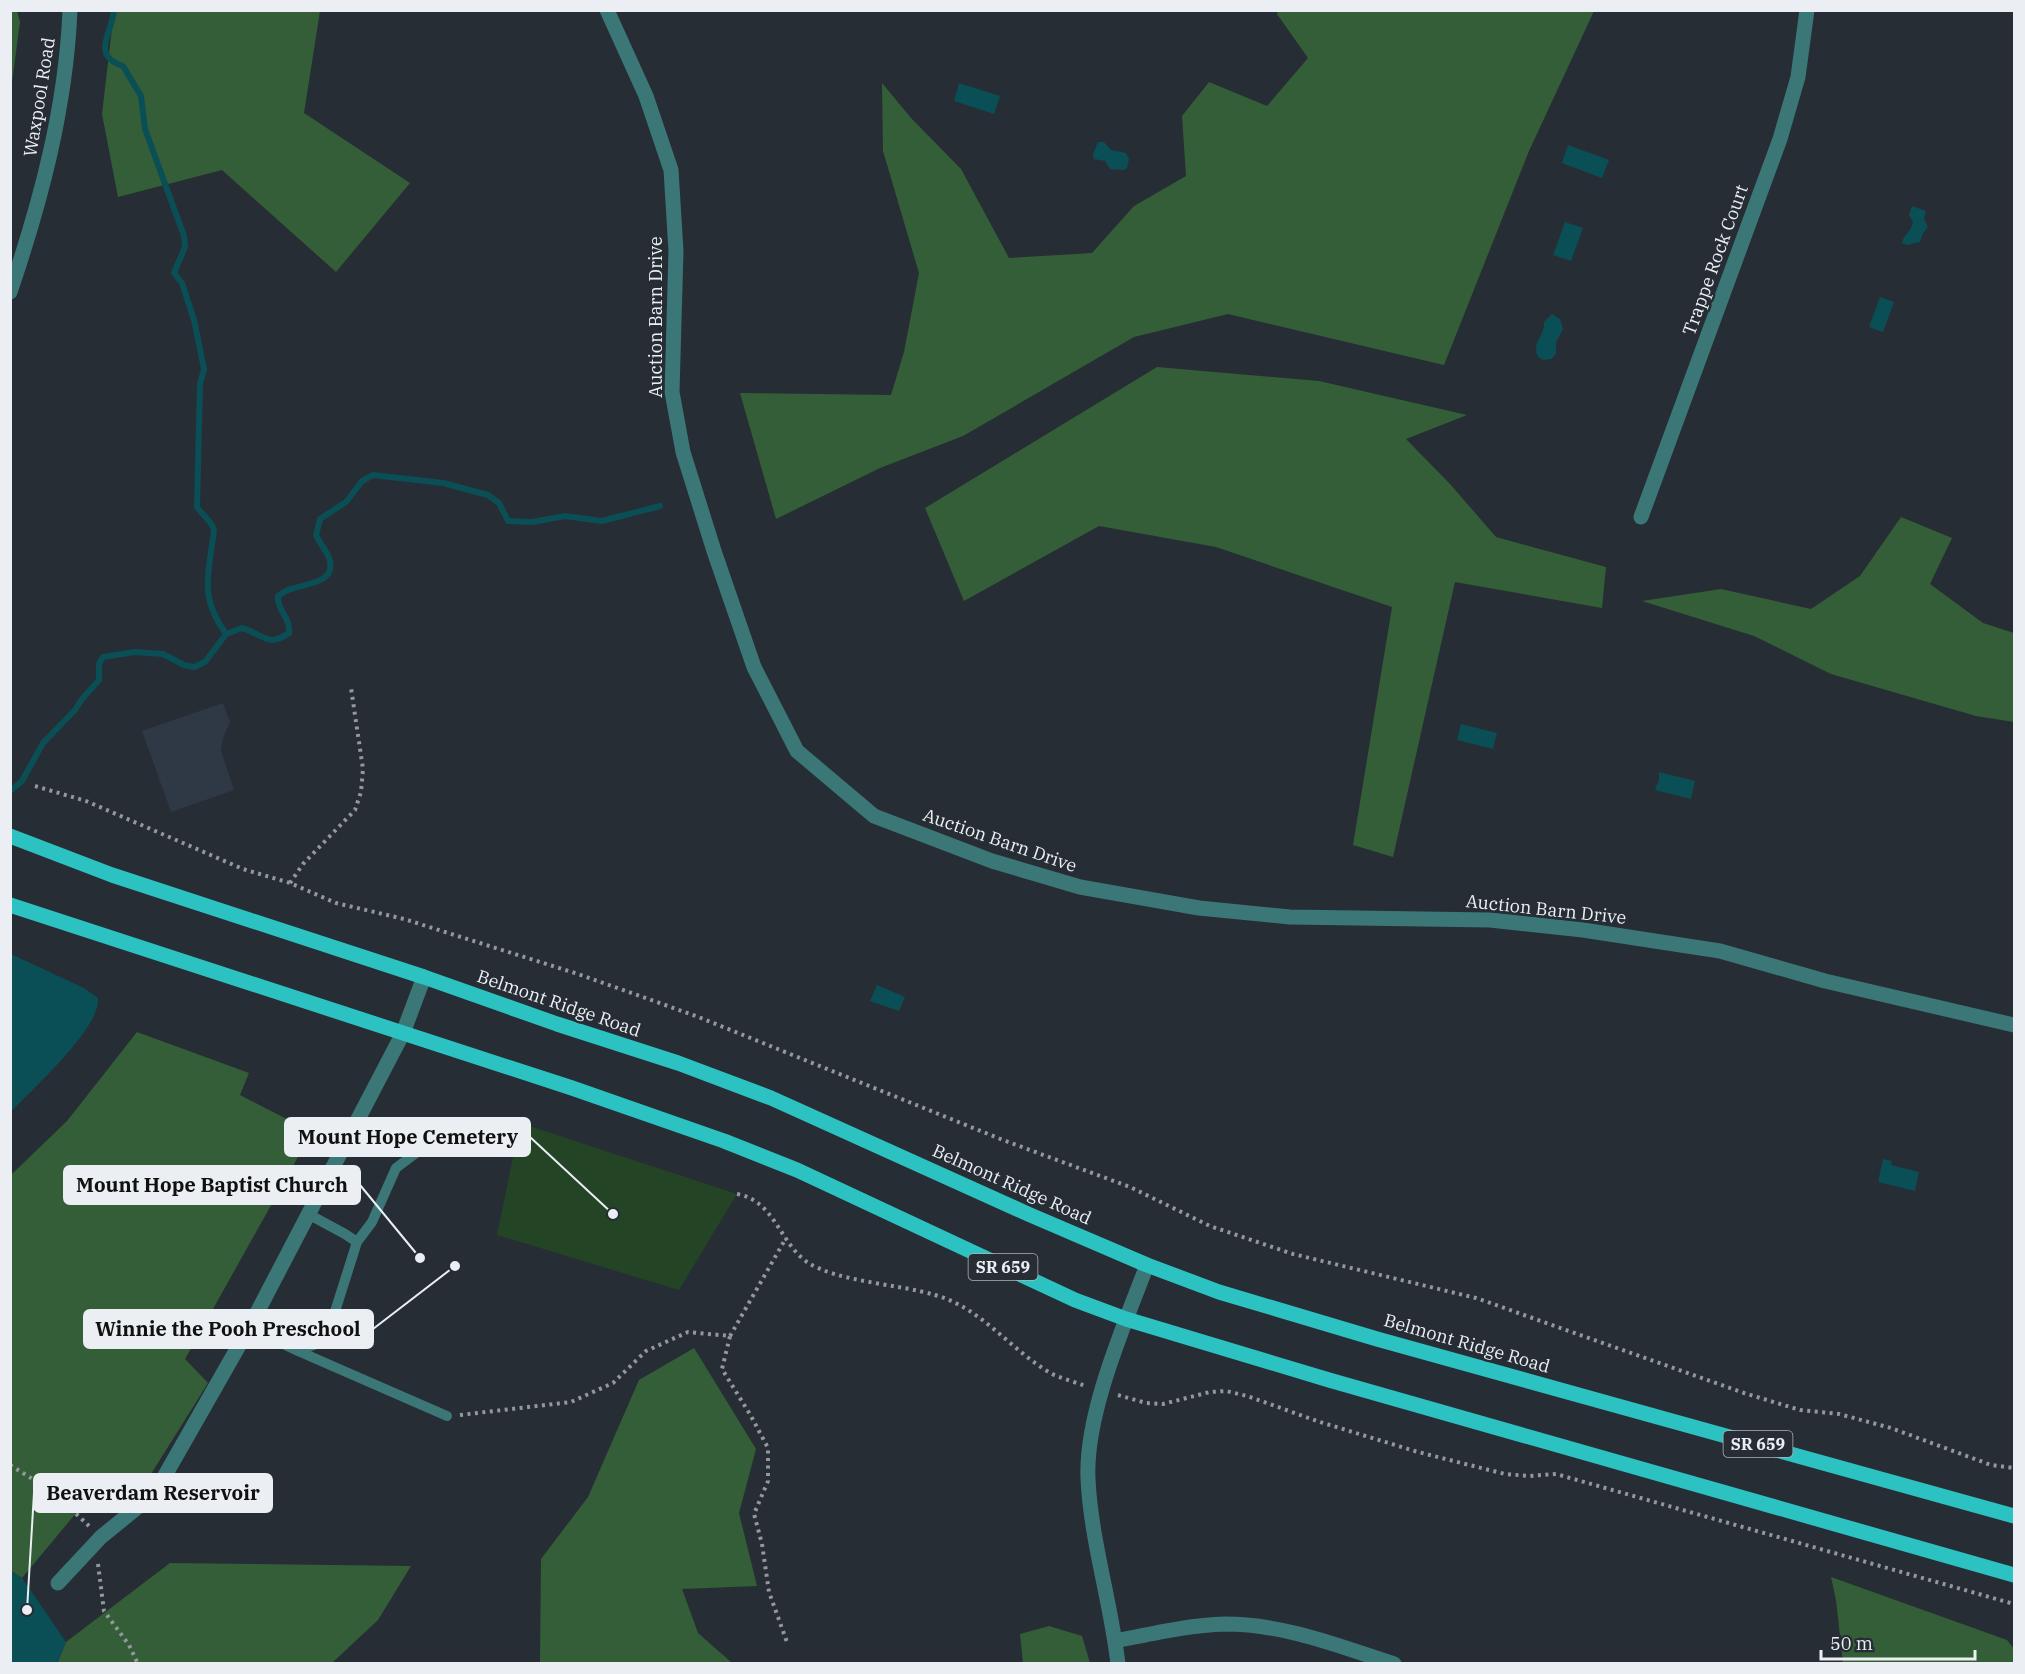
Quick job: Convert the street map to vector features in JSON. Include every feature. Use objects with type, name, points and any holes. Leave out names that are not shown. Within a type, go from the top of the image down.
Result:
[{"type":"main road","name":"Belmont Ridge Road","points":[[10,836],[112,875],[424,977],[557,1024],[678,1063],[771,1098],[1028,1214],[1147,1265],[1219,1292],[1377,1339],[2014,1516]]},
{"type":"main road","name":"SR 659","points":[[10,905],[665,1119],[797,1170],[1075,1300],[1126,1318],[1329,1380],[2014,1575]]},
{"type":"street","name":"Waxpool Road","points":[[10,292],[52,155],[62,94],[70,10]]},
{"type":"street","name":"Auction Barn Drive","points":[[607,10],[646,96],[671,170],[676,251],[672,392],[683,452],[714,551],[754,667],[797,751],[874,816],[992,861],[1091,889],[1199,908],[1290,917],[1490,920],[1583,930],[1720,951],[1825,981],[2014,1025]]},
{"type":"street","name":"Trappe Rock Court","points":[[1641,518],[1780,139],[1798,77],[1807,10]]},
{"type":"street","points":[[58,1583],[101,1537],[155,1494],[249,1328],[403,1033],[424,977]]},
{"type":"street","points":[[1118,1664],[1088,1478],[1090,1441],[1102,1391],[1126,1318],[1147,1265]]},
{"type":"street","points":[[1115,1641],[1224,1624],[1266,1627],[1298,1634],[1394,1664]]},
{"type":"lane","points":[[298,1351],[326,1340],[357,1242],[372,1222],[396,1168],[432,1141],[477,1151]]},
{"type":"lane","points":[[308,1214],[357,1242]]},
{"type":"lane","points":[[249,1328],[447,1416]]},
{"type":"path","points":[[290,883],[303,864],[355,810],[358,801],[363,769],[351,688]]},
{"type":"path","points":[[35,786],[86,801],[243,869],[290,883],[336,903],[404,919],[578,974],[696,1016],[1003,1140],[1130,1186],[1210,1226],[1293,1254],[1476,1298],[1744,1393],[1800,1410],[1839,1414],[1891,1428],[1991,1465],[2014,1468]]},
{"type":"path","points":[[737,1194],[745,1195],[761,1204],[786,1238],[807,1261],[828,1272],[936,1295],[968,1308],[1049,1372],[1102,1391],[1146,1404],[1163,1404],[1210,1392],[1226,1391],[1418,1452],[1505,1474],[1529,1476],[1556,1474],[2014,1604]]},
{"type":"path","points":[[786,1238],[730,1336],[722,1369],[768,1448],[768,1480],[754,1514],[762,1544],[769,1592],[788,1646]]},
{"type":"path","points":[[447,1416],[571,1402],[613,1383],[646,1351],[688,1332],[730,1336]]},
{"type":"shaded area","points":[[223,703],[230,722],[223,738],[221,751],[234,790],[171,812],[142,731]]},
{"type":"green space","points":[[11,10],[17,11],[20,22],[11,90]]},
{"type":"green space","points":[[114,11],[320,11],[304,113],[410,183],[336,272],[222,170],[118,197],[102,114]]},
{"type":"green space","points":[[1278,11],[1594,11],[1529,151],[1444,365],[1228,314],[1134,337],[963,436],[880,468],[776,519],[740,393],[891,395],[904,352],[919,273],[883,151],[882,83],[911,118],[961,169],[1009,258],[1092,253],[1134,206],[1186,176],[1182,116],[1209,82],[1267,106],[1308,58],[1277,14]]},
{"type":"green space","points":[[1157,367],[1319,381],[1467,415],[1406,439],[1450,484],[1496,537],[1606,567],[1602,608],[1455,582],[1393,857],[1353,845],[1392,607],[1216,547],[1099,526],[964,601],[925,508]]},
{"type":"green space","points":[[1901,517],[1952,538],[1930,584],[1983,623],[2014,633],[2014,722],[1976,716],[1831,674],[1754,636],[1642,601],[1721,589],[1811,609],[1860,576]]},
{"type":"green space","points":[[137,1032],[249,1073],[240,1095],[312,1132],[185,1359],[208,1383],[141,1490],[106,1477],[22,1578],[11,1571],[11,1175],[67,1121]]},
{"type":"green space","points":[[520,1123],[737,1194],[679,1290],[497,1235]]},
{"type":"green space","points":[[694,1348],[756,1449],[739,1513],[757,1586],[682,1589],[698,1633],[732,1663],[540,1663],[541,1559],[588,1497],[639,1380]]},
{"type":"green space","points":[[170,1563],[411,1566],[378,1620],[332,1663],[57,1664],[66,1642]]},
{"type":"green space","points":[[1831,1577],[2007,1640],[2014,1649],[2014,1663],[1843,1663]]},
{"type":"green space","points":[[1049,1626],[1082,1636],[1090,1663],[1023,1663],[1020,1634]]},
{"type":"water","points":[[959,83],[1000,96],[994,114],[954,101]]},
{"type":"water","points":[[1098,142],[1104,142],[1111,150],[1126,153],[1129,159],[1127,168],[1124,170],[1110,169],[1105,161],[1094,159],[1093,154]]},
{"type":"water","points":[[1568,145],[1609,160],[1602,178],[1562,163]]},
{"type":"water","points":[[1912,206],[1926,211],[1924,219],[1928,227],[1920,242],[1907,245],[1902,243],[1913,222],[1909,215]]},
{"type":"water","points":[[1565,222],[1583,228],[1571,261],[1553,255]]},
{"type":"water","points":[[1880,297],[1894,302],[1883,332],[1869,327]]},
{"type":"water","points":[[1552,314],[1560,319],[1563,329],[1556,342],[1556,354],[1551,359],[1543,360],[1538,357],[1536,347],[1544,322]]},
{"type":"water","points":[[1461,724],[1497,733],[1493,749],[1457,740]]},
{"type":"water","points":[[1659,772],[1695,781],[1691,799],[1655,790]]},
{"type":"water","points":[[11,954],[84,988],[98,998],[96,1011],[77,1041],[49,1074],[11,1112]]},
{"type":"water","points":[[877,985],[905,997],[899,1011],[870,1001]]},
{"type":"water","points":[[1883,1159],[1892,1161],[1891,1165],[1919,1172],[1915,1191],[1878,1182]]},
{"type":"water","points":[[10,1571],[22,1578],[66,1642],[57,1663],[11,1663]]},
{"type":"waterway","points":[[114,10],[105,50],[107,56],[123,66],[141,96],[145,129],[184,236],[185,247],[174,273],[182,283],[194,320],[204,369],[200,384],[197,507],[214,530],[208,572],[209,596],[217,620],[226,634]]},
{"type":"waterway","points":[[10,791],[22,781],[43,743],[75,710],[99,680],[99,664],[103,657],[135,652],[163,654],[184,665],[194,667],[205,662],[226,634],[242,628],[270,640],[289,633],[288,623],[278,596],[289,589],[318,581],[328,574],[330,561],[316,535],[320,519],[346,502],[362,481],[373,475],[443,483],[488,495],[499,503],[508,521],[532,522],[565,516],[602,521],[660,506]]},
{"type":"place","name":"Mount Hope Cemetery","points":[[613,1214]]},
{"type":"place","name":"Mount Hope Baptist Church","points":[[420,1258]]},
{"type":"place","name":"Winnie the Pooh Preschool","points":[[455,1266]]},
{"type":"place","name":"Beaverdam Reservoir","points":[[27,1610]]}]
